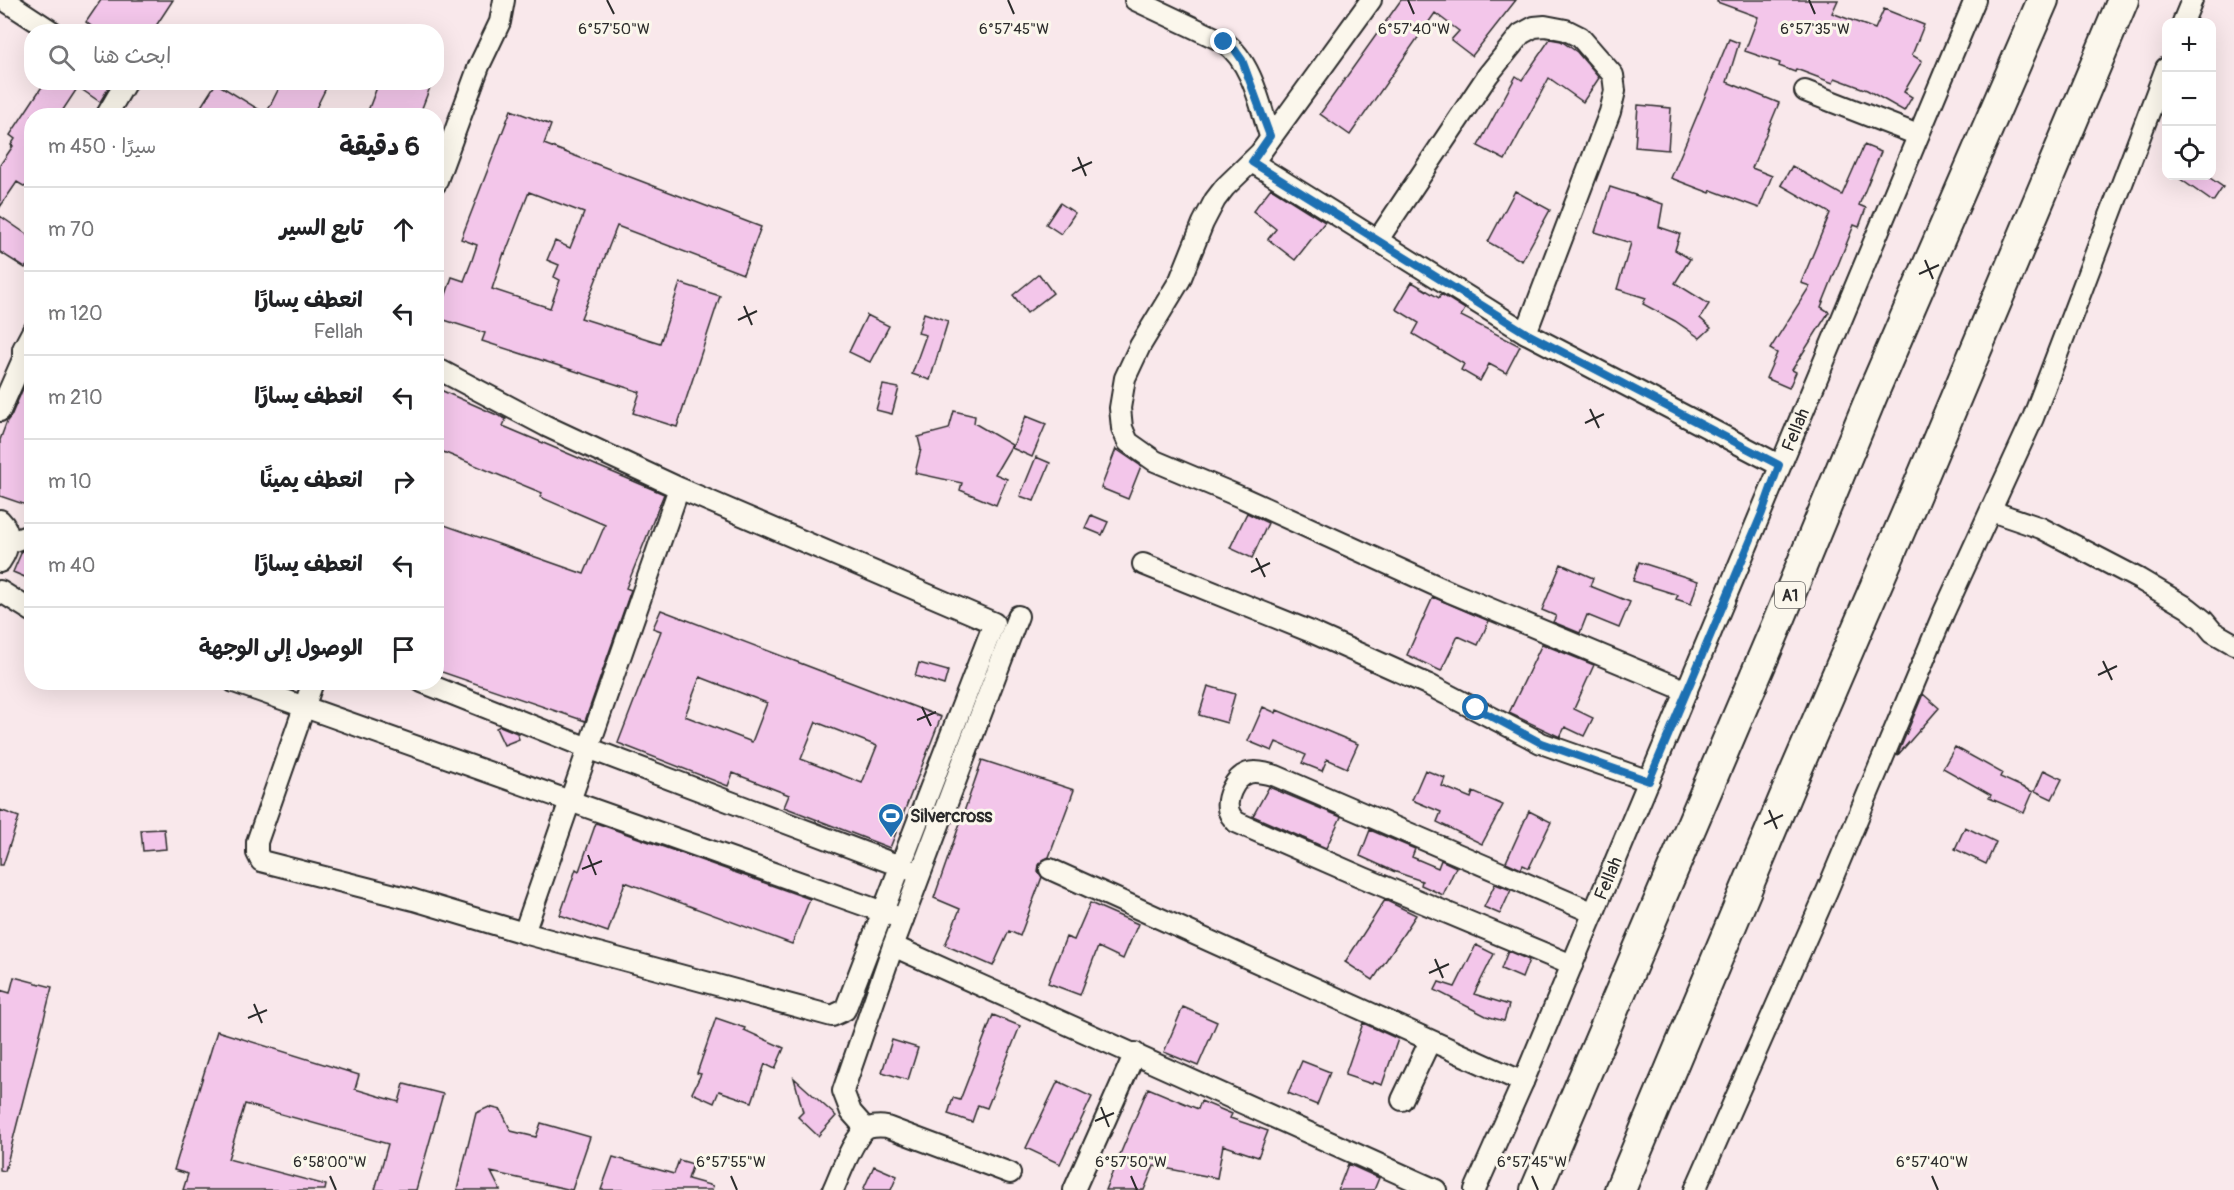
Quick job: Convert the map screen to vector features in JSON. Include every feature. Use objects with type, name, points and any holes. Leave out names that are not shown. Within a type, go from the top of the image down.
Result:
[{"type":"highway","name":"A1","points":[[1536,1190],[1777,625],[1876,384],[2043,0]]},
{"type":"highway","points":[[1620,1190],[1791,780],[1910,509],[2123,0]]},
{"type":"street","points":[[4,0],[41,24]]},
{"type":"street","points":[[444,161],[479,66],[500,22],[504,0]]},
{"type":"street","points":[[1135,0],[1224,42],[1235,50],[1251,80],[1270,136]]},
{"type":"street","points":[[1371,0],[1252,162],[1225,187],[1215,200],[1180,280],[1140,346],[1125,378],[1120,408],[1122,428],[1128,442],[1155,461],[1450,591],[1687,691]]},
{"type":"street","name":"Fellah","points":[[1475,1190],[1523,1082],[1975,0]]},
{"type":"street","points":[[2185,18],[2192,0]]},
{"type":"street","points":[[1377,241],[1488,75],[1521,34],[1534,27],[1545,26],[1566,30],[1580,37],[1613,75],[1615,91],[1610,112],[1526,333]]},
{"type":"street","points":[[1695,1190],[1827,891],[1944,612],[2033,418],[2164,72]]},
{"type":"street","points":[[111,108],[121,90]]},
{"type":"street","points":[[1805,91],[1918,135]]},
{"type":"street","points":[[1252,162],[1526,333],[1779,465]]},
{"type":"street","points":[[0,411],[23,359],[24,347]]},
{"type":"street","points":[[310,690],[257,842],[257,853],[261,861],[414,900],[524,933],[832,1016],[845,1010],[994,622],[679,488],[546,426],[444,372]]},
{"type":"street","points":[[524,933],[679,488]]},
{"type":"street","points":[[1991,511],[2041,528],[2139,579],[2188,608],[2213,632],[2234,644]]},
{"type":"street","points":[[0,520],[8,533],[9,543],[6,554],[0,562]]},
{"type":"street","points":[[9,543],[24,537]]},
{"type":"street","points":[[1143,564],[1309,632],[1427,684],[1541,743],[1649,781]]},
{"type":"street","points":[[0,591],[24,606]]},
{"type":"street","points":[[866,1129],[851,1112],[843,1090],[893,946],[1018,616]]},
{"type":"street","points":[[256,690],[903,919]]},
{"type":"street","points":[[442,690],[920,874]]},
{"type":"street","points":[[1572,964],[1236,822],[1229,814],[1231,791],[1239,778],[1249,772],[1276,776],[1594,913]]},
{"type":"street","points":[[1050,870],[1523,1082]]},
{"type":"street","points":[[893,946],[1436,1190]]},
{"type":"street","points":[[1402,1100],[1430,1041]]},
{"type":"street","points":[[1074,1190],[1135,1053]]},
{"type":"street","points":[[833,1190],[858,1138],[866,1129],[876,1126],[887,1127],[1010,1173]]},
{"type":"building","points":[[101,0],[173,0],[157,24],[89,24],[86,22]]},
{"type":"building","points":[[1401,0],[1516,0],[1472,56],[1451,40],[1459,31],[1435,13],[1350,135],[1320,114]]},
{"type":"building","points":[[1717,0],[1838,0],[1832,13],[1875,29],[1884,9],[1924,25],[1912,55],[1922,61],[1904,92],[1912,97],[1904,111],[1867,90],[1835,78],[1833,83],[1796,69],[1795,72],[1779,66],[1780,63],[1745,51],[1758,17],[1717,2]]},
{"type":"building","points":[[1550,39],[1561,41],[1577,52],[1599,78],[1583,102],[1549,78],[1505,160],[1478,146],[1516,76],[1522,80]]},
{"type":"building","points":[[1729,39],[1739,43],[1727,82],[1779,103],[1752,168],[1772,176],[1759,208],[1671,178]]},
{"type":"building","points":[[40,90],[76,90],[64,108],[28,108]]},
{"type":"building","points":[[82,90],[107,90],[100,102]]},
{"type":"building","points":[[212,90],[227,90],[256,108],[200,108]]},
{"type":"building","points":[[278,90],[325,90],[316,108],[269,108]]},
{"type":"building","points":[[376,90],[429,90],[422,108],[369,108]]},
{"type":"building","points":[[1638,105],[1671,108],[1668,150],[1635,147]]},
{"type":"building","points":[[511,110],[551,125],[544,144],[761,227],[743,274],[617,226],[581,318],[660,343],[680,283],[720,296],[677,427],[633,413],[640,392],[482,341],[485,333],[444,320],[444,300],[452,277],[464,281],[477,245],[461,239]],"holes":[[[529,192],[584,213],[570,248],[555,241],[547,260],[559,265],[554,277],[560,280],[550,308],[492,289]]]},
{"type":"building","points":[[24,114],[24,186],[17,182],[0,207],[0,165],[13,146],[11,145],[15,139],[10,135]]},
{"type":"building","points":[[1864,145],[1881,152],[1859,205],[1866,208],[1859,227],[1854,225],[1821,307],[1829,312],[1792,370],[1796,372],[1789,388],[1766,378],[1777,353],[1770,349],[1810,286],[1801,283],[1830,213],[1781,185],[1792,166],[1842,195]]},
{"type":"building","points":[[2182,180],[2213,180],[2223,187],[2213,202]]},
{"type":"building","points":[[1610,187],[1663,204],[1659,227],[1680,234],[1675,250],[1690,259],[1675,283],[1709,304],[1700,318],[1711,328],[1700,338],[1643,304],[1646,298],[1617,289],[1631,243],[1595,232]]},
{"type":"building","points":[[1271,188],[1325,222],[1295,260],[1268,239],[1276,229],[1253,211]]},
{"type":"building","points":[[1515,191],[1550,210],[1522,261],[1488,242]]},
{"type":"building","points":[[1060,203],[1075,213],[1061,234],[1046,224]]},
{"type":"building","points":[[0,216],[24,232],[24,267],[0,252]]},
{"type":"building","points":[[1039,274],[1053,293],[1027,313],[1013,295]]},
{"type":"building","points":[[1412,282],[1439,298],[1441,294],[1465,309],[1461,316],[1520,346],[1506,373],[1489,364],[1480,381],[1461,370],[1464,364],[1413,334],[1419,323],[1396,309]]},
{"type":"building","points":[[924,313],[948,321],[930,380],[912,374],[926,335],[918,333]]},
{"type":"building","points":[[867,315],[889,326],[870,362],[849,352]]},
{"type":"building","points":[[883,385],[899,388],[892,414],[876,410]]},
{"type":"building","points":[[24,386],[24,504],[0,496],[0,440]]},
{"type":"building","points":[[444,392],[506,419],[503,426],[664,494],[626,588],[631,590],[585,721],[444,673],[444,525],[584,574],[605,525],[540,497],[542,493],[444,452]]},
{"type":"building","points":[[954,411],[975,416],[974,423],[1012,445],[995,474],[1007,479],[996,505],[960,490],[962,483],[915,473],[921,449],[918,437],[949,429]]},
{"type":"building","points":[[1026,416],[1046,424],[1032,457],[1012,448]]},
{"type":"building","points":[[1116,449],[1141,466],[1128,499],[1101,488]]},
{"type":"building","points":[[1036,457],[1050,463],[1034,501],[1020,496]]},
{"type":"building","points":[[1247,513],[1268,523],[1252,558],[1230,548]]},
{"type":"building","points":[[1091,515],[1108,522],[1102,535],[1085,528]]},
{"type":"building","points":[[24,550],[24,577],[13,572]]},
{"type":"building","points":[[1639,562],[1698,581],[1691,604],[1676,599],[1678,595],[1633,581]]},
{"type":"building","points":[[1561,564],[1593,578],[1590,586],[1630,602],[1619,628],[1587,615],[1580,633],[1553,622],[1556,616],[1542,610]]},
{"type":"building","points":[[1433,597],[1489,621],[1478,645],[1458,636],[1441,671],[1407,655]]},
{"type":"building","points":[[661,610],[941,717],[890,848],[784,807],[789,795],[733,773],[728,786],[618,743],[661,631],[653,628]],"holes":[[[700,677],[767,703],[752,742],[685,716]],[[816,722],[877,746],[862,783],[801,759]]]},
{"type":"building","points":[[1542,644],[1594,665],[1574,709],[1593,718],[1584,736],[1565,727],[1560,737],[1509,713]]},
{"type":"building","points":[[919,663],[948,671],[944,685],[915,676]]},
{"type":"building","points":[[1208,686],[1235,694],[1227,723],[1199,715]]},
{"type":"building","points":[[1923,694],[1939,708],[1897,756]]},
{"type":"building","points":[[1263,707],[1276,713],[1277,710],[1358,744],[1347,768],[1327,759],[1322,771],[1302,763],[1306,755],[1276,742],[1272,751],[1248,741]]},
{"type":"building","points":[[500,726],[517,733],[519,739],[504,745],[496,728]]},
{"type":"building","points":[[1955,747],[2002,773],[2000,777],[2033,792],[2024,813],[1989,798],[1991,795],[1943,768]]},
{"type":"building","points":[[982,760],[1074,790],[1049,857],[1039,865],[1038,871],[1042,877],[1020,936],[1009,931],[993,966],[945,945],[960,909],[934,898]]},
{"type":"building","points":[[1425,770],[1445,778],[1442,786],[1471,798],[1473,792],[1503,805],[1482,844],[1437,822],[1441,812],[1412,800]]},
{"type":"building","points":[[2044,770],[2062,779],[2052,799],[2035,791]]},
{"type":"building","points":[[1269,787],[1341,817],[1326,848],[1253,816]]},
{"type":"building","points":[[0,810],[19,817],[3,865],[0,865]]},
{"type":"building","points":[[1529,811],[1551,822],[1529,868],[1523,865],[1521,869],[1506,862]]},
{"type":"building","points":[[596,823],[810,899],[792,944],[625,882],[608,932],[560,915],[576,869],[579,871]]},
{"type":"building","points":[[1965,827],[1996,842],[1986,864],[1955,849]]},
{"type":"building","points":[[164,829],[166,849],[143,851],[141,830]]},
{"type":"building","points":[[1370,830],[1415,849],[1412,857],[1438,868],[1441,860],[1456,867],[1443,895],[1421,885],[1422,881],[1360,856]]},
{"type":"building","points":[[1495,884],[1511,890],[1500,914],[1484,907]]},
{"type":"building","points":[[1385,900],[1416,915],[1373,980],[1345,962]]},
{"type":"building","points":[[1090,903],[1138,924],[1123,959],[1098,947],[1080,995],[1048,983],[1066,937],[1074,940]]},
{"type":"building","points":[[1476,945],[1494,954],[1474,994],[1509,1005],[1504,1021],[1486,1016],[1435,990],[1439,982],[1455,987]]},
{"type":"building","points":[[1508,951],[1529,960],[1522,978],[1501,969]]},
{"type":"building","points":[[14,977],[52,987],[5,1171],[0,1170],[0,990],[10,993]]},
{"type":"building","points":[[1183,1007],[1217,1022],[1198,1066],[1164,1052]]},
{"type":"building","points":[[993,1015],[1020,1026],[987,1108],[978,1105],[972,1122],[948,1114],[953,1098],[960,1100]]},
{"type":"building","points":[[716,1018],[745,1028],[744,1030],[784,1048],[775,1069],[765,1064],[752,1102],[719,1091],[714,1103],[692,1093],[701,1074],[697,1073]]},
{"type":"building","points":[[1363,1023],[1398,1039],[1382,1085],[1345,1075]]},
{"type":"building","points":[[217,1031],[359,1075],[355,1089],[399,1102],[404,1084],[443,1094],[416,1190],[375,1190],[388,1144],[245,1104],[228,1159],[326,1185],[325,1190],[183,1190],[188,1174],[174,1170]]},
{"type":"building","points":[[892,1040],[918,1048],[908,1080],[882,1072]]},
{"type":"building","points":[[1302,1061],[1330,1072],[1317,1105],[1288,1093]]},
{"type":"building","points":[[794,1078],[836,1116],[818,1136],[798,1117],[803,1112]]},
{"type":"building","points":[[1058,1081],[1092,1097],[1060,1164],[1026,1148]]},
{"type":"building","points":[[1148,1088],[1198,1109],[1201,1101],[1232,1114],[1230,1118],[1268,1131],[1258,1157],[1223,1145],[1217,1178],[1154,1166],[1144,1190],[1105,1190]]},
{"type":"building","points":[[489,1107],[501,1110],[511,1131],[536,1137],[541,1123],[590,1137],[572,1190],[491,1172],[500,1190],[457,1190],[476,1113]]},
{"type":"building","points":[[613,1157],[674,1174],[679,1160],[693,1164],[688,1179],[713,1186],[712,1190],[601,1190]]},
{"type":"building","points":[[1348,1164],[1379,1178],[1374,1190],[1338,1190]]},
{"type":"building","points":[[874,1166],[897,1176],[891,1190],[863,1190]]},
{"type":"place","name":"Silvercross","points":[[891,839]]},
{"type":"route","points":[[1224,42],[1235,50],[1242,60],[1270,136],[1252,162],[1526,333],[1779,465],[1762,513],[1649,781],[1541,743],[1476,708]]}]
